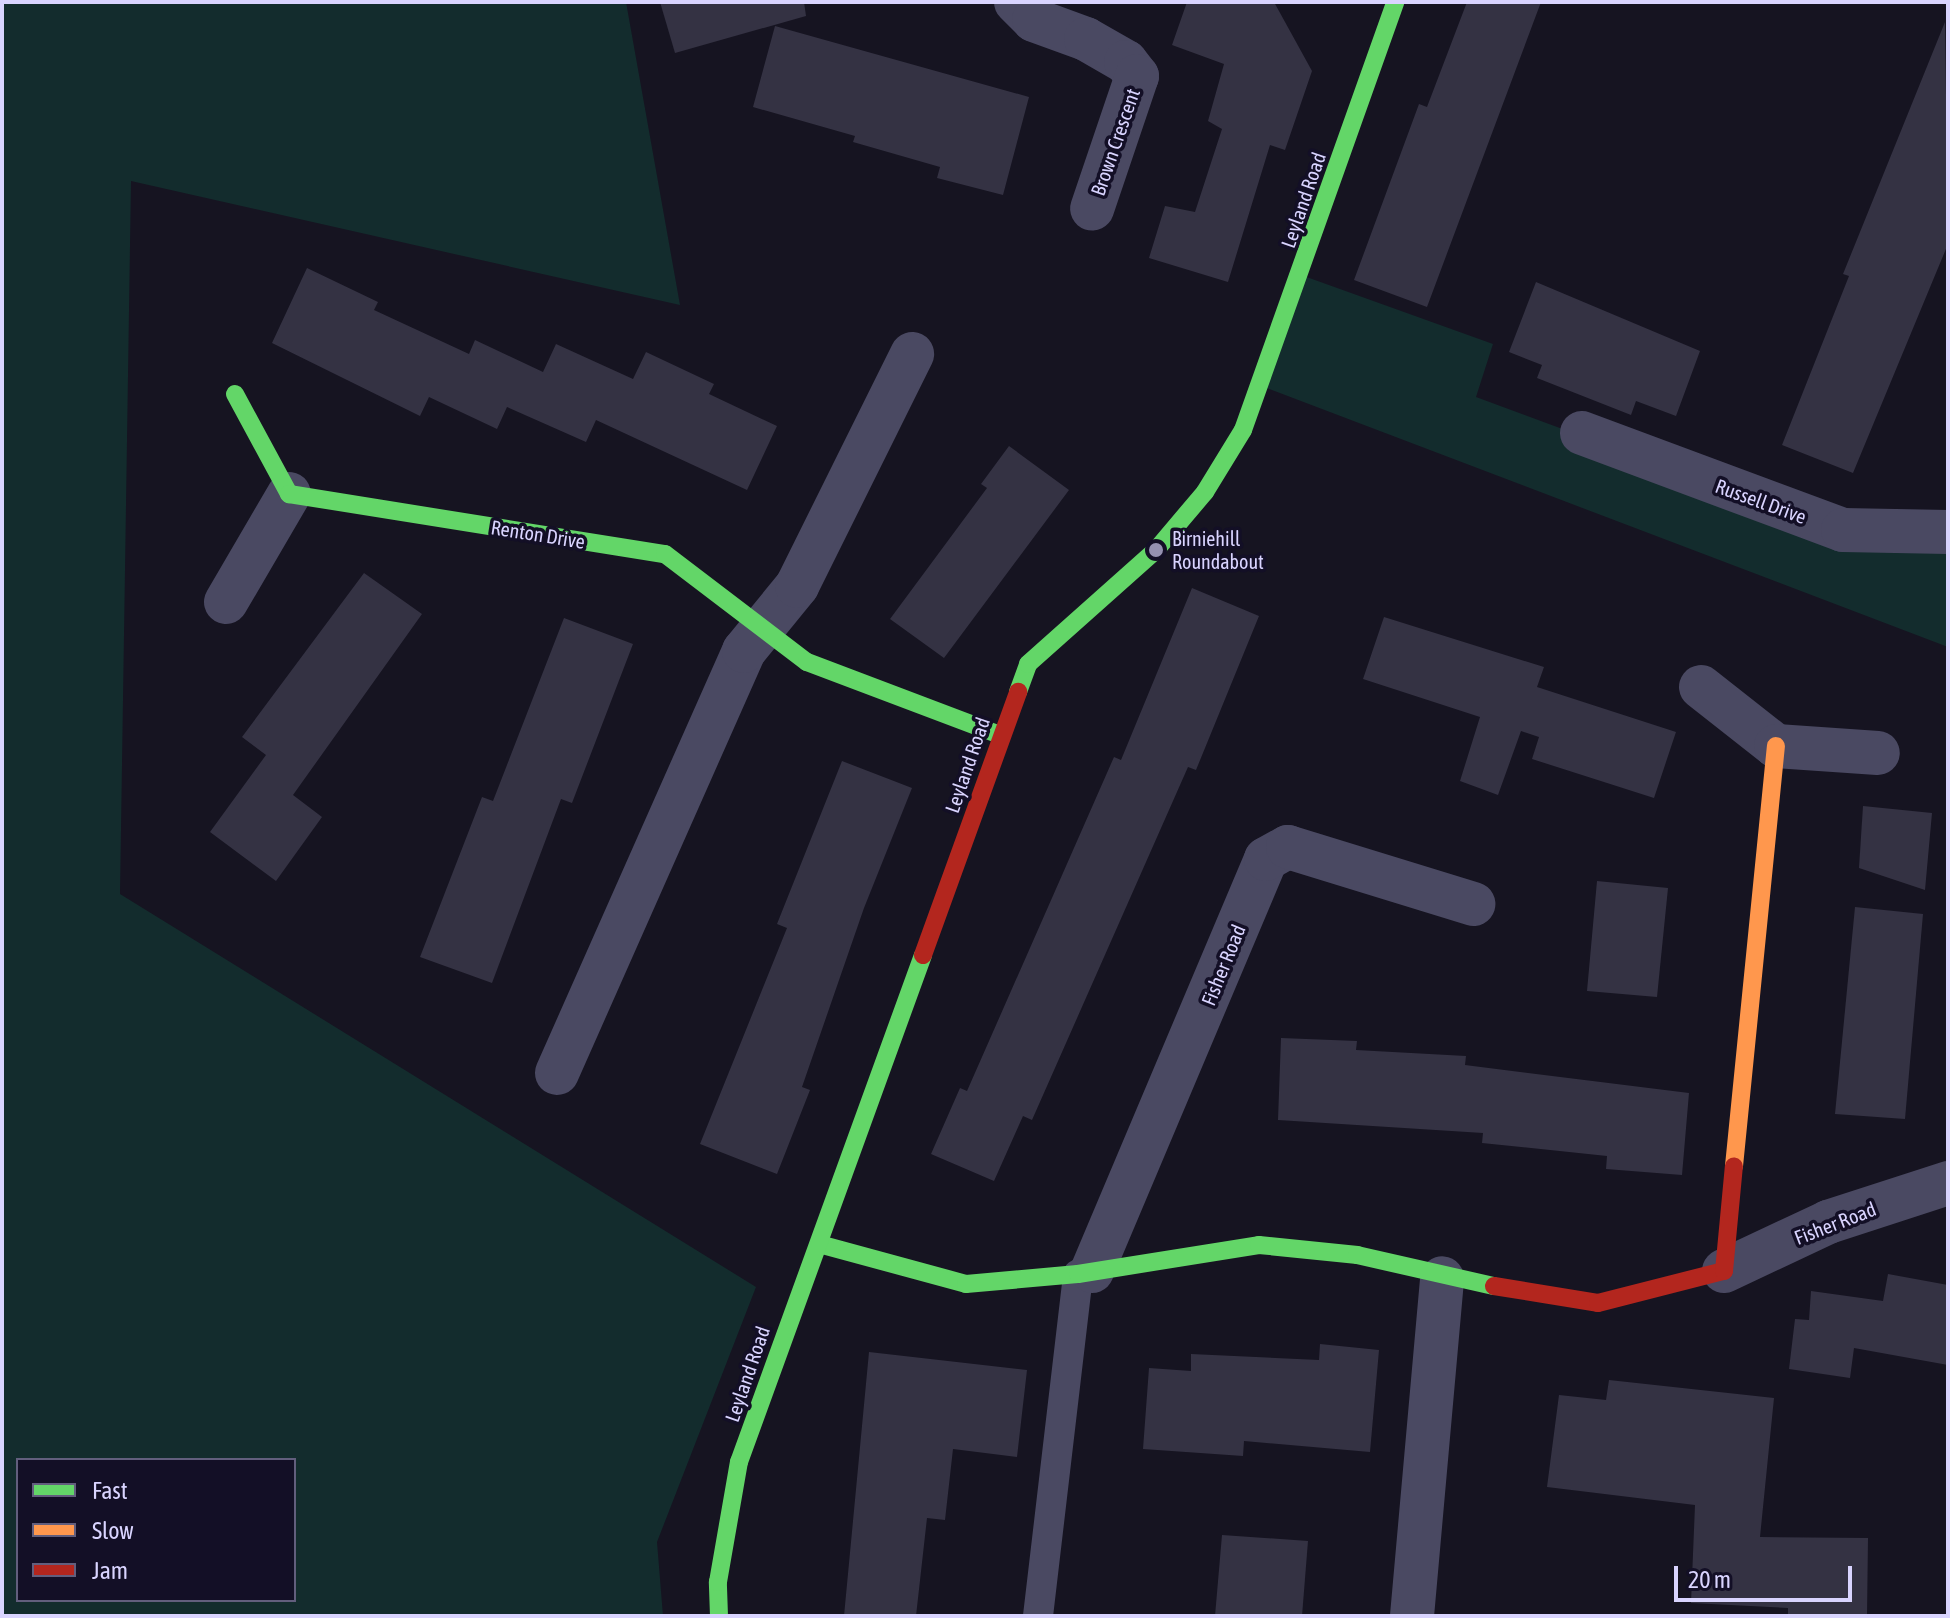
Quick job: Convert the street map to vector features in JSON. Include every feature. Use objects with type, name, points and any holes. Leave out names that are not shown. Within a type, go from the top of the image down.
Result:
[{"type":"street","name":"Brown Crescent","points":[[1016,2],[1034,20],[1086,39],[1126,62],[1137,76],[1092,209]]},
{"type":"street","name":"Leyland Road","points":[[719,1616],[718,1582],[739,1462],[1028,664],[1156,550],[1205,492],[1243,430],[1395,2]]},
{"type":"street","points":[[557,1073],[744,651],[797,586],[912,354]]},
{"type":"street","points":[[226,602],[289,494],[235,394]]},
{"type":"street","name":"Russell Drive","points":[[1582,433],[1843,530],[1948,532]]},
{"type":"street","name":"Renton Drive","points":[[289,494],[665,554],[807,662],[1000,735]]},
{"type":"street","points":[[1701,687],[1776,746],[1878,753]]},
{"type":"street","points":[[1724,1271],[1776,746]]},
{"type":"street","name":"Fisher Road","points":[[1085,1273],[1163,1113],[1266,859],[1288,847],[1473,904]]},
{"type":"street","name":"Fisher Road","points":[[819,1244],[966,1284],[1085,1273],[1259,1245],[1357,1255],[1442,1278],[1598,1303],[1724,1271],[1828,1222],[1948,1183]]},
{"type":"street","points":[[1412,1616],[1442,1278]]},
{"type":"lane","points":[[1038,1616],[1085,1273]]},
{"type":"green space","points":[[2,2],[626,2],[680,305],[131,181],[120,894],[756,1287],[657,1542],[663,1616],[2,1616]]},
{"type":"green space","points":[[1301,275],[1493,344],[1476,397],[1792,514],[1948,532],[1948,647],[1259,385]]},
{"type":"building","points":[[660,2],[804,2],[806,16],[675,53]]},
{"type":"building","points":[[1187,2],[1274,2],[1312,71],[1285,150],[1270,145],[1228,282],[1149,258],[1165,206],[1195,212],[1222,129],[1208,121],[1224,64],[1172,45]]},
{"type":"building","points":[[1467,2],[1541,2],[1427,307],[1354,280],[1419,104],[1427,107]]},
{"type":"building","points":[[1945,22],[1948,244],[1853,473],[1782,445],[1849,276],[1843,274]]},
{"type":"building","points":[[775,26],[1029,97],[1003,195],[937,178],[940,167],[853,142],[855,136],[753,107]]},
{"type":"building","points":[[307,268],[378,302],[374,310],[469,354],[475,340],[543,372],[556,344],[633,379],[646,352],[714,384],[709,394],[777,426],[747,490],[596,420],[586,442],[507,407],[497,429],[429,397],[420,416],[272,343]]},
{"type":"building","points":[[1536,282],[1700,351],[1676,416],[1636,401],[1631,415],[1537,378],[1542,365],[1509,352]]},
{"type":"building","points":[[1009,446],[1069,490],[944,658],[890,619],[987,488],[981,484]]},
{"type":"building","points":[[364,573],[422,614],[293,795],[322,817],[276,881],[210,832],[266,755],[242,737]]},
{"type":"building","points":[[1192,588],[1259,616],[1196,770],[1188,767],[1032,1120],[1023,1116],[994,1181],[931,1154],[960,1088],[967,1091],[1114,757],[1121,760]]},
{"type":"building","points":[[1384,617],[1544,667],[1537,687],[1676,732],[1654,798],[1532,759],[1539,737],[1521,731],[1498,795],[1460,781],[1480,717],[1363,679]]},
{"type":"building","points":[[564,618],[633,644],[572,803],[561,799],[492,983],[420,957],[482,797],[493,801]]},
{"type":"building","points":[[842,761],[912,788],[864,908],[802,1087],[810,1090],[777,1174],[700,1144],[787,928],[777,924]]},
{"type":"building","points":[[1863,806],[1932,813],[1925,890],[1859,868]]},
{"type":"building","points":[[1597,881],[1668,888],[1657,997],[1587,991]]},
{"type":"building","points":[[1855,907],[1923,914],[1905,1119],[1835,1114]]},
{"type":"building","points":[[1281,1038],[1357,1041],[1356,1050],[1466,1056],[1465,1065],[1689,1093],[1682,1175],[1606,1169],[1607,1156],[1482,1143],[1483,1133],[1278,1120]]},
{"type":"building","points":[[1888,1274],[1948,1285],[1948,1365],[1854,1348],[1850,1378],[1789,1369],[1795,1319],[1809,1320],[1811,1291],[1883,1301]]},
{"type":"building","points":[[1320,1344],[1379,1350],[1370,1452],[1244,1441],[1243,1456],[1143,1449],[1149,1368],[1191,1371],[1191,1354],[1319,1360]]},
{"type":"building","points":[[869,1352],[1027,1370],[1017,1457],[953,1449],[945,1520],[927,1518],[916,1616],[844,1616]]},
{"type":"building","points":[[1609,1380],[1774,1398],[1760,1537],[1868,1538],[1867,1616],[1788,1616],[1788,1608],[1691,1603],[1695,1505],[1547,1487],[1559,1395],[1606,1400]]},
{"type":"building","points":[[1222,1535],[1308,1541],[1302,1616],[1215,1616]]},
{"type":"traffic: fast","points":[[1018,692],[1028,664],[1156,550],[1205,492],[1243,430],[1395,2]]},
{"type":"traffic: fast","points":[[235,394],[289,494],[665,554],[807,662],[1000,735]]},
{"type":"traffic: fast","points":[[719,1616],[718,1582],[739,1462],[923,955]]},
{"type":"traffic: fast","points":[[819,1244],[966,1284],[1078,1274],[1259,1245],[1357,1255],[1494,1286]]},
{"type":"traffic: slow","points":[[1734,1166],[1776,746]]},
{"type":"traffic: jam","points":[[923,955],[1018,692]]},
{"type":"traffic: jam","points":[[1494,1286],[1598,1303],[1724,1271],[1734,1166]]},
{"type":"place","name":"Birniehill Roundabout","points":[[1156,550]]}]
